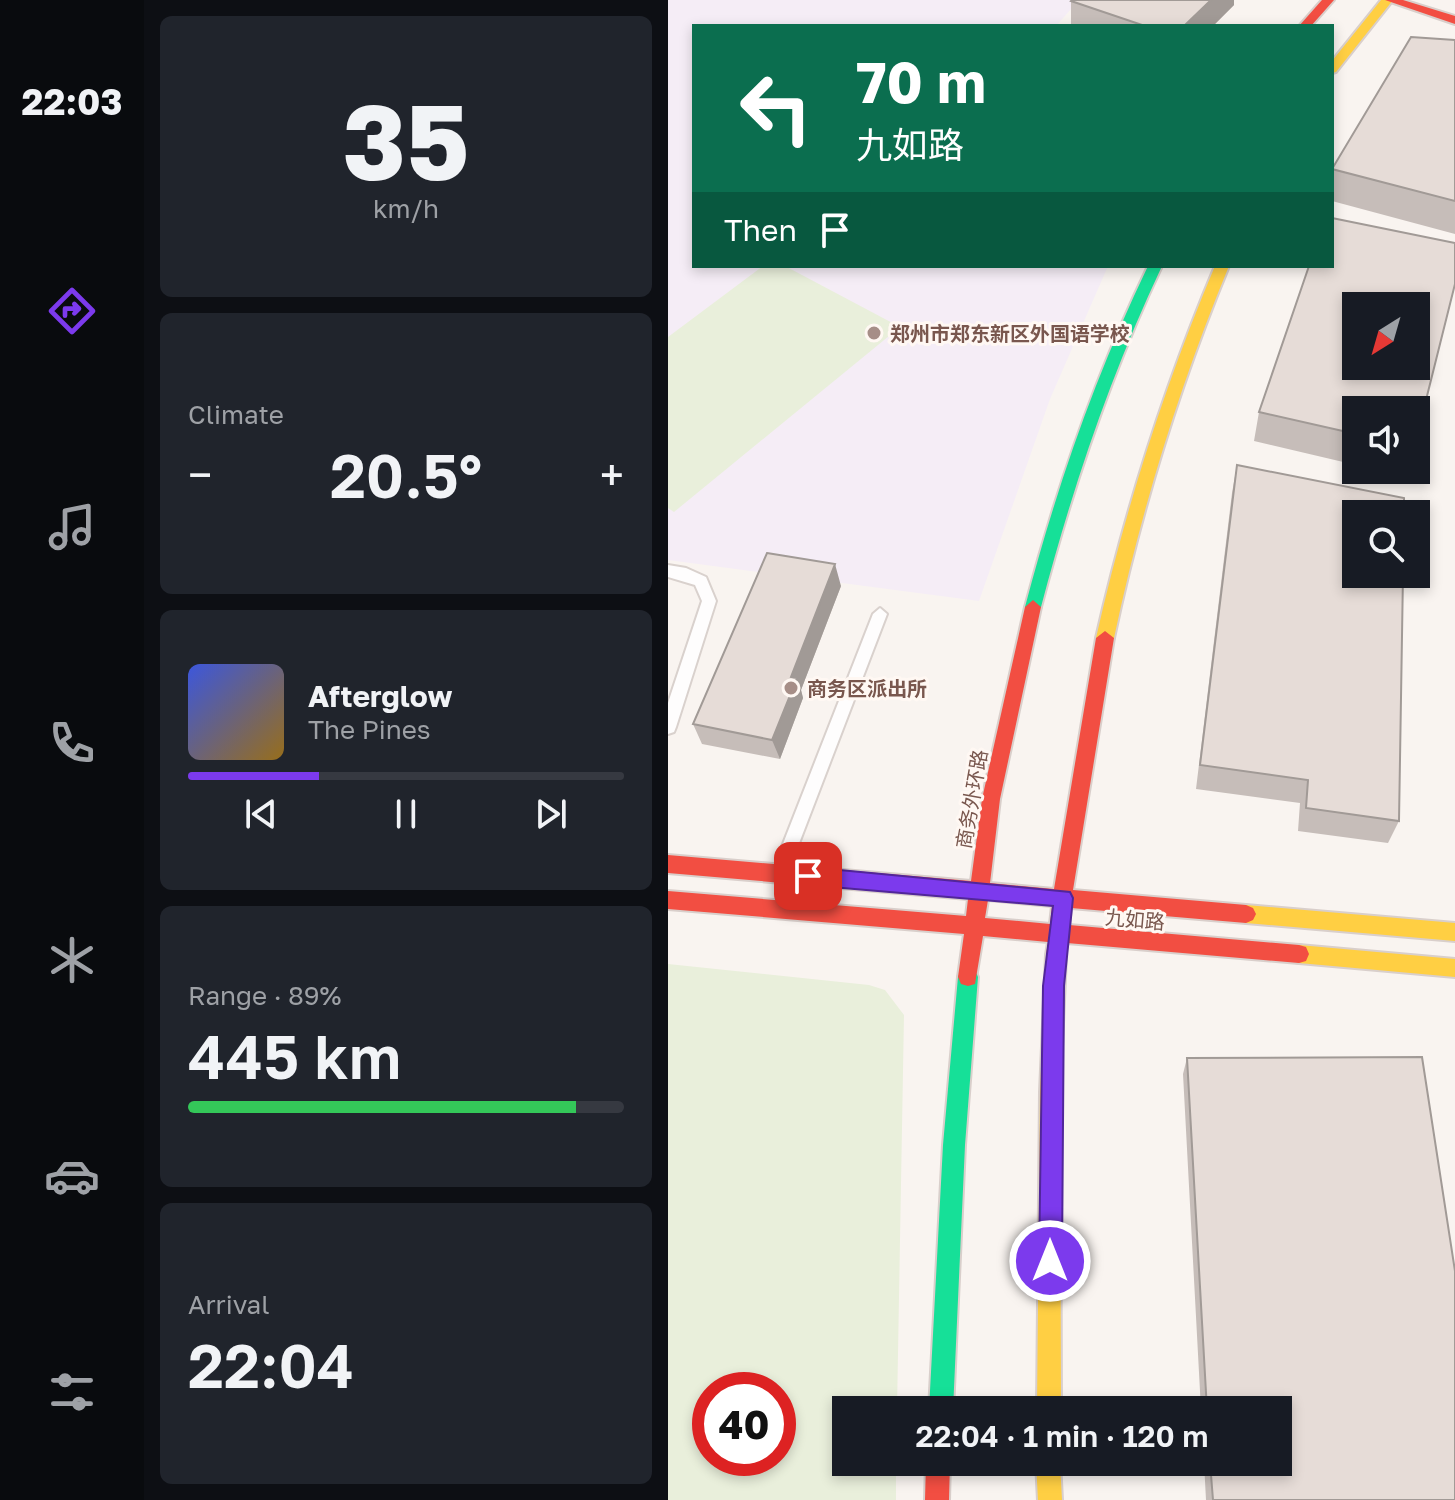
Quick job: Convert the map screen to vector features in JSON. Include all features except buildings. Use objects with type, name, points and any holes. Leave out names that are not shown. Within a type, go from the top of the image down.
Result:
[{"type":"street","points":[[1307,24],[1328,0]]},
{"type":"street","points":[[1334,67],[1389,0],[1455,20]]},
{"type":"street","points":[[1428,0],[1455,8]]},
{"type":"street","name":"商务外环路","points":[[942,1396],[955,1111],[978,891],[998,767],[1024,639],[1058,515],[1116,355],[1154,268]]},
{"type":"street","points":[[1049,1396],[1054,986],[1063,898],[1101,651],[1130,528],[1146,469],[1181,368],[1221,268]]},
{"type":"street","name":"九如路","points":[[668,864],[1455,932]]},
{"type":"street","name":"九如路","points":[[668,900],[1455,968]]},
{"type":"street","points":[[937,1500],[938,1476]]},
{"type":"street","points":[[1049,1476],[1050,1500]]},
{"type":"lane","points":[[668,571],[701,581],[709,601],[668,727]]},
{"type":"lane","points":[[779,874],[880,614]]},
{"type":"shaded area","name":"郑州市郑东新区外国语学校","points":[[668,0],[1079,0],[1058,24],[692,24],[692,268],[1107,268],[1050,399],[979,601],[668,560]]},
{"type":"green space","points":[[760,268],[789,268],[900,327],[674,512],[668,508],[668,337]]},
{"type":"green space","points":[[668,964],[869,985],[885,990],[904,1015],[897,1396],[832,1396],[832,1476],[896,1476],[896,1500],[668,1500]]},
{"type":"traffic: fast","points":[[1033,607],[1085,433],[1117,349],[1154,268]]},
{"type":"traffic: fast","points":[[942,1396],[954,1145],[968,977]]},
{"type":"traffic: slow","points":[[1334,66],[1387,0]]},
{"type":"traffic: slow","points":[[1105,638],[1127,543],[1154,449],[1185,357],[1221,268]]},
{"type":"traffic: slow","points":[[1246,914],[1455,932]]},
{"type":"traffic: slow","points":[[1299,954],[1455,968]]},
{"type":"traffic: slow","points":[[1049,1396],[1050,1092],[1056,955]]},
{"type":"traffic: slow","points":[[1049,1476],[1050,1500]]},
{"type":"traffic: jam","points":[[1307,24],[1328,0]]},
{"type":"traffic: jam","points":[[1391,0],[1455,20]]},
{"type":"traffic: jam","points":[[968,977],[991,799],[1033,607]]},
{"type":"traffic: jam","points":[[1056,955],[1070,840],[1105,638]]},
{"type":"traffic: jam","points":[[668,864],[1246,914]]},
{"type":"traffic: jam","points":[[668,900],[1299,954]]},
{"type":"traffic: jam","points":[[937,1500],[938,1476]]},
{"type":"place","name":"郑州市郑东新区外国语学校","points":[[874,333]]},
{"type":"place","name":"商务区派出所","points":[[791,688]]},
{"type":"route","points":[[808,876],[1063,898],[1054,986],[1050,1261]]}]
